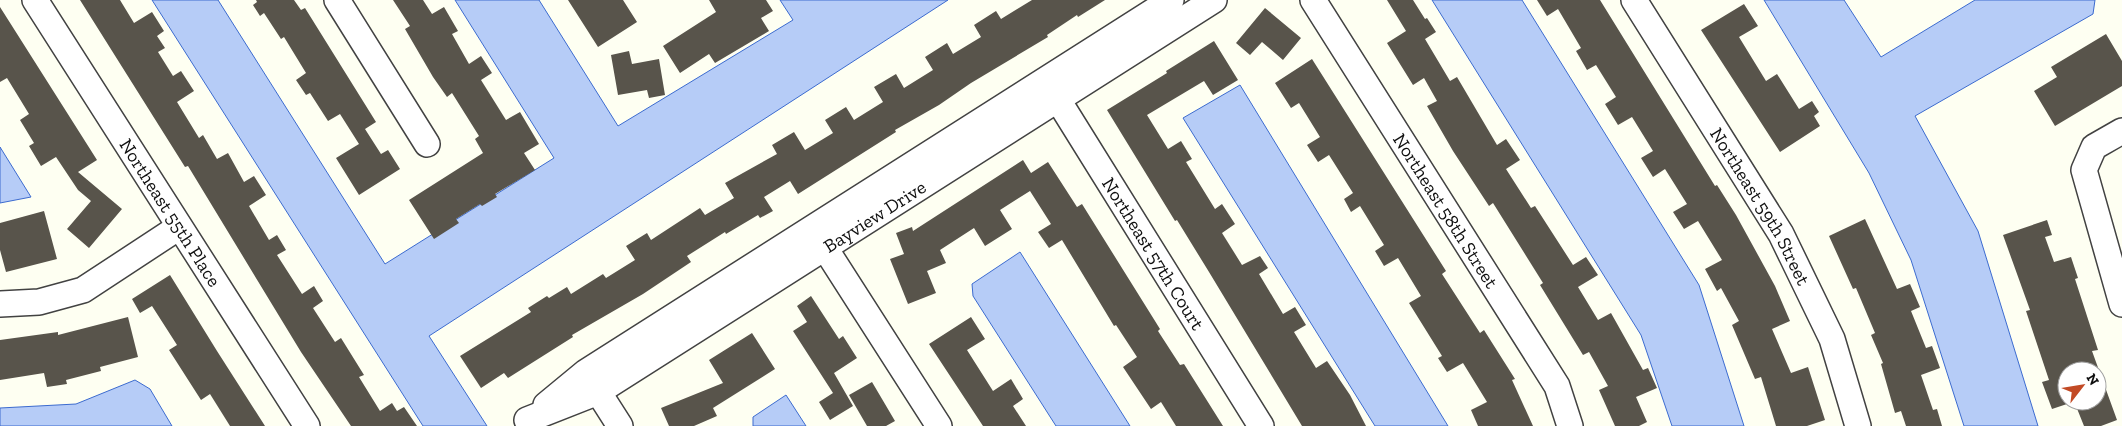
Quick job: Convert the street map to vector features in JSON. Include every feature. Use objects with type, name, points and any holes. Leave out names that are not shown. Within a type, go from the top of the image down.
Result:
[{"type":"street","name":"Northeast 55th Place","points":[[35,0],[307,426]]},
{"type":"street","points":[[337,0],[427,144]]},
{"type":"street","name":"Bayview Drive","points":[[523,423],[592,382],[1052,90],[1176,6],[1214,0]]},
{"type":"street","name":"Northeast 58th Street","points":[[1313,0],[1557,386],[1570,426]]},
{"type":"street","name":"Northeast 59th Street","points":[[1634,0],[1780,234],[1832,339],[1858,426]]},
{"type":"street","name":"Northeast 57th Court","points":[[1052,90],[1261,426]]},
{"type":"street","points":[[2122,131],[2094,148],[2084,170],[2122,304]]},
{"type":"street","points":[[0,304],[39,302],[83,290],[179,227]]},
{"type":"street","points":[[818,238],[939,426]]},
{"type":"street","points":[[592,382],[620,426]]},
{"type":"water","points":[[152,0],[218,0],[385,264],[554,158],[455,0],[539,0],[618,126],[793,20],[780,0],[948,0],[429,336],[487,426],[423,426]]},
{"type":"water","points":[[1432,0],[1522,0],[1699,285],[1744,426],[1672,426],[1641,335]]},
{"type":"water","points":[[1764,0],[1844,0],[1881,57],[1975,0],[2095,0],[2093,14],[1915,116],[1978,231],[2038,426],[1964,426],[1911,260],[1869,173]]},
{"type":"water","points":[[1240,85],[1448,426],[1375,426],[1183,118]]},
{"type":"water","points":[[0,147],[31,197],[0,203]]},
{"type":"water","points":[[1020,252],[1130,426],[1056,426],[973,296],[972,284]]},
{"type":"water","points":[[135,380],[150,389],[172,426],[0,426],[0,408],[76,404]]},
{"type":"water","points":[[786,395],[806,426],[753,426],[753,417]]},
{"type":"building","points":[[80,0],[120,0],[134,23],[152,12],[164,31],[157,36],[165,48],[158,52],[173,76],[181,71],[194,91],[177,102],[199,138],[203,135],[217,159],[228,153],[244,182],[254,176],[266,195],[249,206],[269,240],[277,235],[286,250],[277,255],[302,294],[314,286],[323,301],[313,308],[335,342],[341,338],[364,375],[359,377],[380,411],[392,403],[397,411],[404,407],[417,426],[351,426],[301,352],[188,166],[185,167]]},
{"type":"building","points":[[256,0],[294,0],[301,10],[305,8],[376,122],[365,129],[381,154],[388,150],[400,169],[359,195],[336,158],[359,144],[340,114],[328,121],[310,93],[306,95],[296,80],[306,73],[284,37],[281,39],[264,13],[260,16],[253,5],[257,2]]},
{"type":"building","points":[[393,0],[423,0],[432,14],[444,7],[458,31],[452,34],[469,64],[481,56],[492,73],[481,80],[506,120],[520,112],[539,144],[524,153],[535,170],[495,194],[497,197],[482,206],[480,204],[456,219],[459,223],[434,239],[409,200],[483,153],[475,139],[479,136],[452,93],[447,97],[433,77],[405,29],[410,26]]},
{"type":"building","points":[[568,0],[623,0],[637,22],[598,47]]},
{"type":"building","points":[[709,0],[766,0],[773,11],[761,18],[769,31],[715,63],[709,54],[680,73],[663,46],[716,12]]},
{"type":"building","points":[[1032,0],[1105,0],[1078,17],[1077,15],[1047,35],[1048,37],[895,130],[896,132],[798,194],[790,181],[764,197],[773,211],[760,218],[758,215],[726,234],[725,232],[687,256],[691,262],[643,294],[572,335],[573,337],[508,378],[504,373],[481,388],[460,356],[531,312],[528,308],[547,296],[549,298],[567,287],[571,294],[603,274],[606,278],[635,260],[626,246],[647,233],[651,240],[700,208],[705,215],[734,198],[725,183],[777,154],[772,145],[794,132],[805,150],[833,133],[825,120],[846,107],[854,120],[883,102],[874,87],[896,74],[904,88],[933,70],[925,57],[947,43],[953,54],[981,37],[974,25],[996,11],[1001,19]]},
{"type":"building","points":[[1387,0],[1413,0],[1425,19],[1427,18],[1436,32],[1425,39],[1450,81],[1457,77],[1497,145],[1506,139],[1520,160],[1506,169],[1531,208],[1535,206],[1573,265],[1586,257],[1598,275],[1578,287],[1598,320],[1611,313],[1643,370],[1648,368],[1657,388],[1636,397],[1647,422],[1639,426],[1615,426],[1599,390],[1608,386],[1589,352],[1583,355],[1540,285],[1543,283],[1493,203],[1489,206],[1453,151],[1427,106],[1437,101],[1424,78],[1413,85],[1387,43],[1406,31]]},
{"type":"building","points":[[1537,0],[1600,0],[1715,186],[1717,185],[1736,215],[1775,286],[1790,321],[1772,329],[1791,373],[1808,367],[1825,420],[1807,426],[1776,426],[1761,377],[1755,379],[1732,325],[1739,321],[1721,288],[1717,291],[1705,269],[1722,260],[1698,221],[1684,229],[1673,212],[1687,204],[1665,169],[1653,177],[1641,158],[1653,151],[1632,117],[1618,125],[1605,104],[1616,97],[1596,65],[1587,70],[1576,51],[1581,48],[1558,9],[1547,16]]},
{"type":"building","points":[[1744,4],[1758,26],[1739,37],[1766,81],[1777,74],[1799,109],[1812,101],[1819,112],[1814,116],[1820,126],[1780,152],[1701,30]]},
{"type":"building","points":[[0,7],[97,160],[78,172],[122,209],[89,248],[67,229],[91,201],[78,190],[56,157],[41,166],[29,146],[34,143],[20,120],[29,114],[7,78],[0,82]]},
{"type":"building","points":[[1265,8],[1301,38],[1283,60],[1262,42],[1250,55],[1236,43]]},
{"type":"building","points":[[2106,34],[2122,61],[2122,86],[2055,126],[2034,91],[2057,77],[2051,67]]},
{"type":"building","points":[[1214,41],[1238,80],[1213,95],[1204,81],[1147,115],[1168,149],[1181,141],[1192,159],[1186,162],[1215,209],[1222,204],[1235,224],[1222,233],[1242,265],[1260,256],[1268,268],[1259,274],[1283,314],[1295,307],[1306,325],[1294,332],[1316,368],[1327,361],[1350,395],[1366,426],[1302,426],[1177,220],[1175,221],[1107,110]]},
{"type":"building","points":[[629,51],[632,64],[659,59],[665,95],[649,98],[647,90],[618,95],[611,55]]},
{"type":"building","points":[[1312,59],[1446,271],[1442,274],[1480,333],[1484,330],[1515,379],[1512,380],[1533,426],[1478,426],[1471,410],[1487,402],[1463,363],[1447,372],[1438,358],[1442,356],[1409,303],[1421,296],[1398,258],[1384,266],[1375,251],[1384,245],[1360,206],[1351,212],[1344,199],[1353,193],[1329,155],[1318,162],[1307,145],[1320,137],[1299,103],[1291,108],[1275,83]]},
{"type":"building","points":[[1023,160],[1031,173],[1048,162],[1077,207],[1082,204],[1160,329],[1158,331],[1180,365],[1184,364],[1223,426],[1176,426],[1161,402],[1151,409],[1123,367],[1137,357],[1116,325],[1114,326],[1062,240],[1049,248],[1038,232],[1051,224],[1030,191],[1000,210],[1012,229],[985,246],[974,228],[940,250],[946,263],[927,271],[936,293],[908,304],[890,259],[904,254],[896,233],[912,227],[913,231]]},
{"type":"building","points":[[44,211],[57,259],[6,272],[0,250],[0,223]]},
{"type":"building","points":[[1865,219],[1897,289],[1910,284],[1920,307],[1911,311],[1926,348],[1932,346],[1940,368],[1921,375],[1933,410],[1937,409],[1942,426],[1906,426],[1901,411],[1895,413],[1881,364],[1883,363],[1871,335],[1875,333],[1856,288],[1853,289],[1829,236]]},
{"type":"building","points":[[2047,220],[2052,235],[2045,237],[2054,262],[2071,257],[2078,278],[2075,279],[2098,350],[2092,351],[2096,361],[2057,361],[2057,407],[2052,409],[2042,382],[2049,380],[2026,311],[2030,310],[2003,235]]},
{"type":"building","points":[[170,275],[265,426],[230,426],[210,394],[201,400],[169,350],[177,345],[152,306],[140,313],[132,299]]},
{"type":"building","points":[[811,296],[839,339],[843,336],[857,358],[834,373],[853,406],[830,420],[819,402],[833,393],[793,331],[807,322],[797,306]]},
{"type":"building","points":[[128,317],[138,357],[100,367],[101,371],[66,380],[67,384],[47,387],[44,373],[0,380],[0,340],[58,332],[58,335]]},
{"type":"building","points":[[971,317],[985,339],[967,350],[993,391],[1011,379],[1023,399],[1013,406],[1026,426],[983,426],[929,344]]},
{"type":"building","points":[[752,333],[775,369],[713,408],[717,416],[694,426],[669,426],[661,408],[723,383],[709,360]]},
{"type":"building","points":[[872,382],[895,421],[886,426],[867,426],[849,395]]},
{"type":"building","points":[[2107,392],[2117,420],[2101,426],[2084,426],[2078,411],[2107,411]]}]
